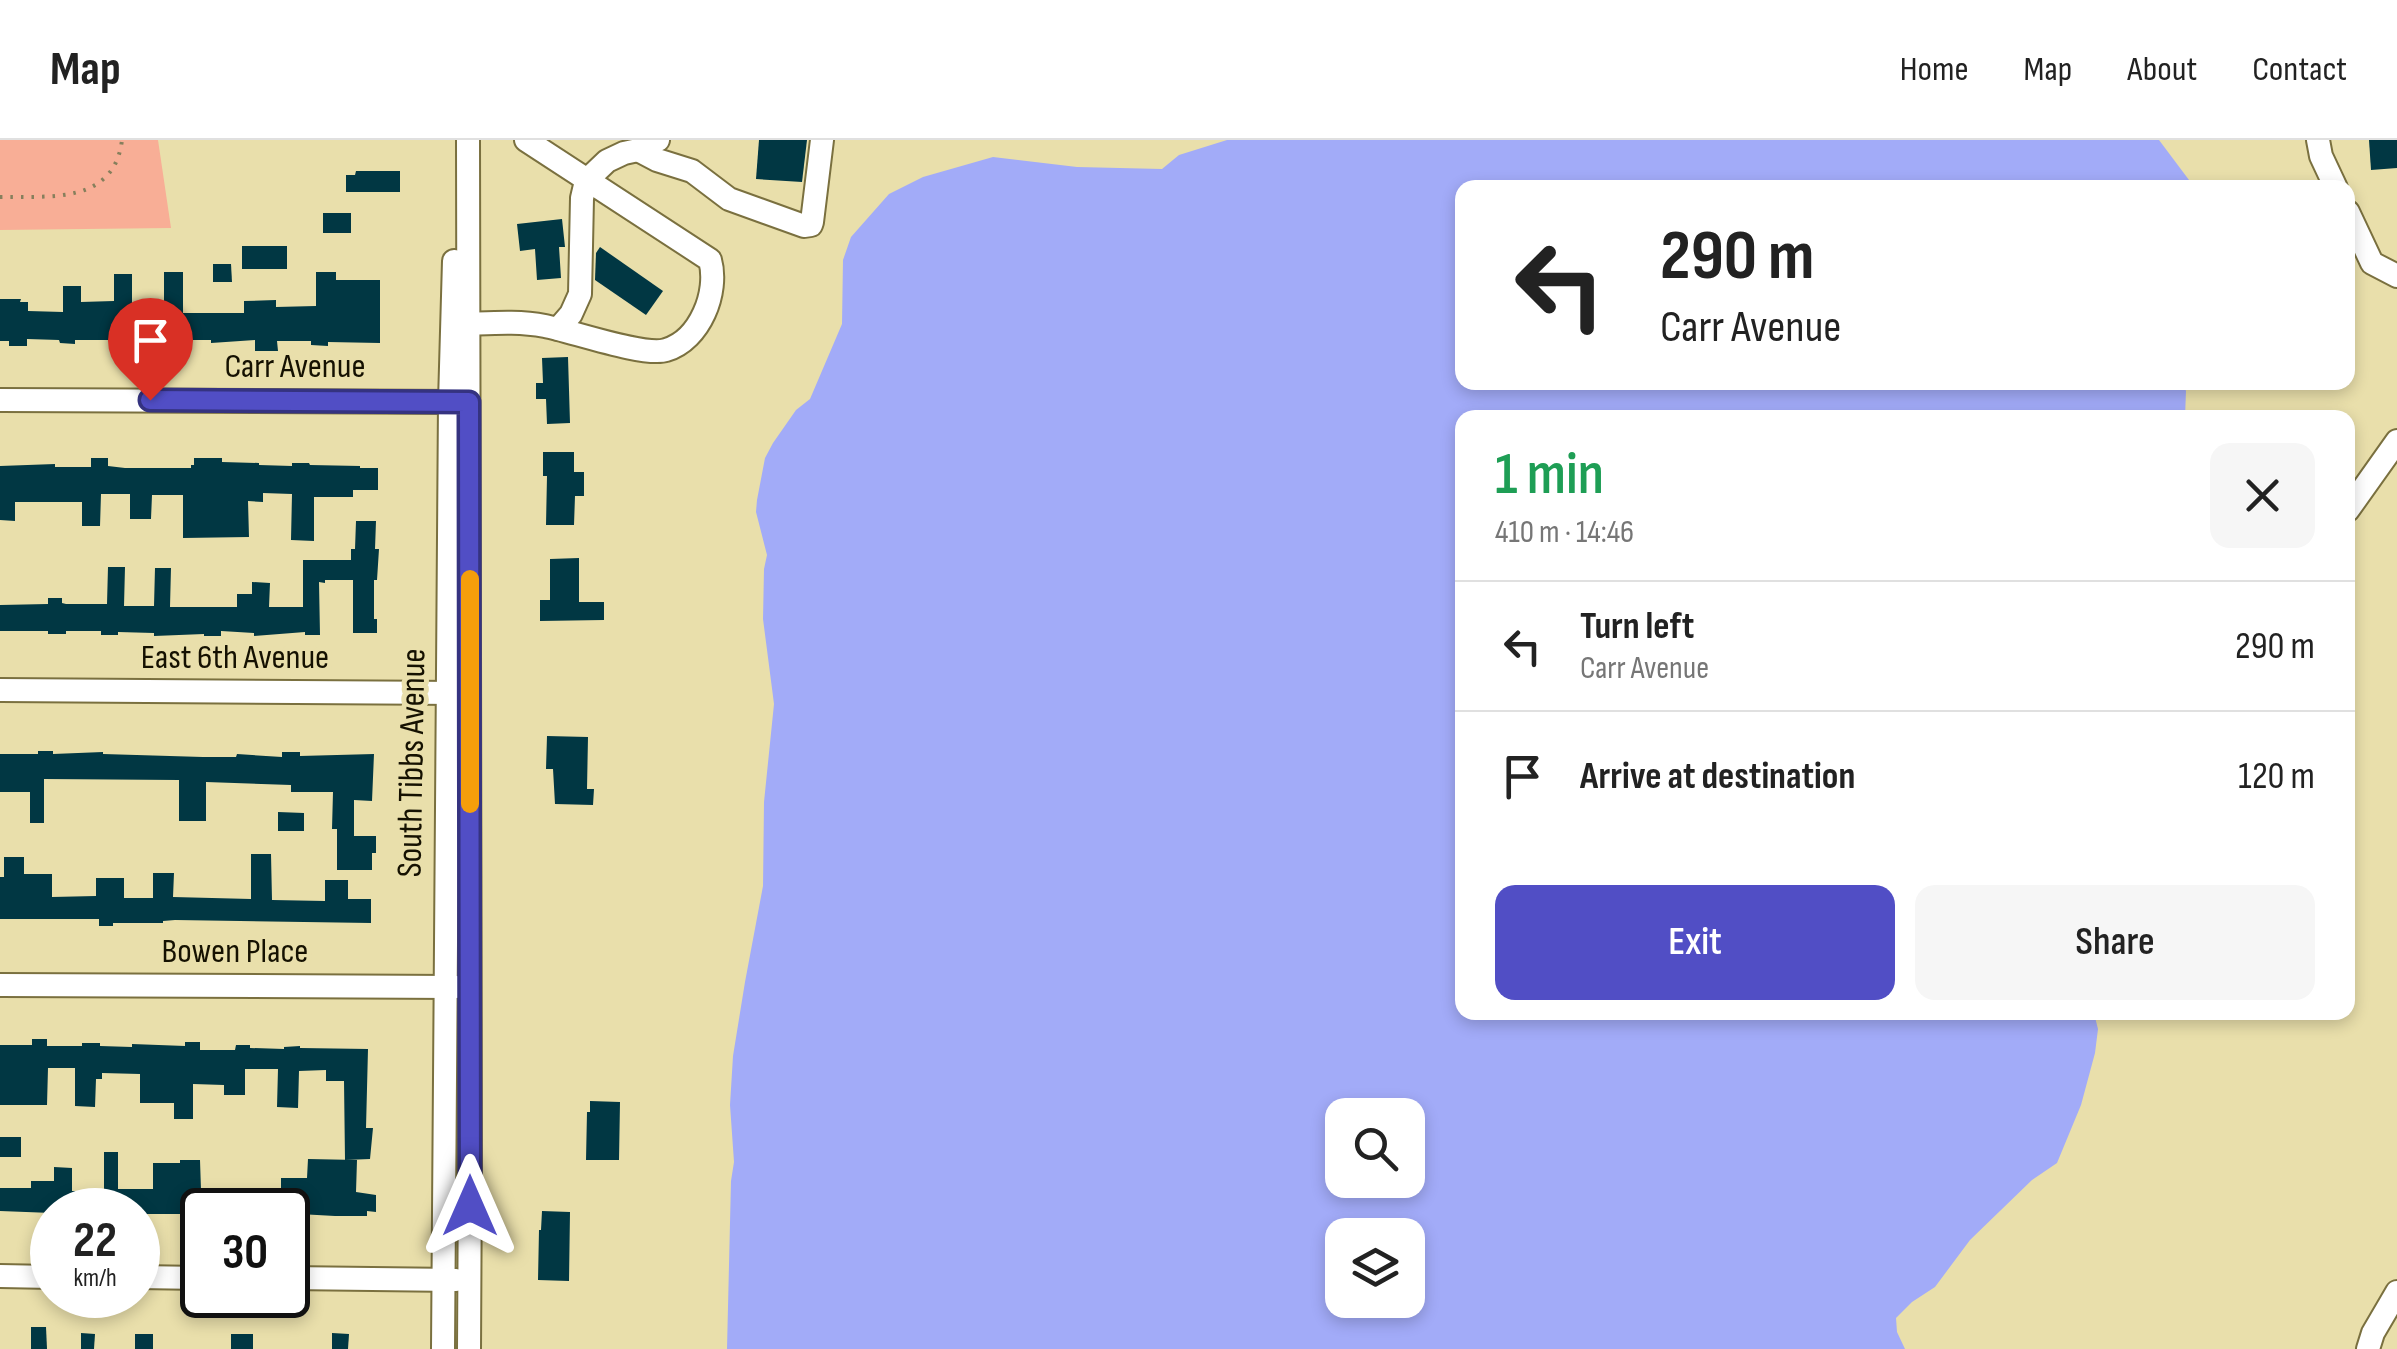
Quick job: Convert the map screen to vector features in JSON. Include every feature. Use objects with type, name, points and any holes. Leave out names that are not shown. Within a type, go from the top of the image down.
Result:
[{"type":"street","name":"South Tibbs Avenue","points":[[459,402],[468,324],[468,140]]},
{"type":"street","points":[[468,324],[514,322],[653,352],[684,341],[703,315],[712,288],[710,260],[526,140]]},
{"type":"street","points":[[558,329],[572,314],[580,294],[582,198],[586,181],[607,161],[648,145],[657,160],[692,171],[729,199],[811,226],[822,140]]},
{"type":"street","points":[[2318,140],[2332,180]]},
{"type":"street","name":"South Tibbs Avenue","points":[[468,179],[452,268],[459,402],[459,693],[470,986],[468,1349]]},
{"type":"street","points":[[2355,227],[2372,263],[2397,276]]},
{"type":"street","name":"Carr Avenue","points":[[0,400],[459,402]]},
{"type":"street","points":[[2355,500],[2397,441]]},
{"type":"street","name":"East 6th Avenue","points":[[0,690],[459,693]]},
{"type":"street","name":"South Tibbs Avenue","points":[[443,1349],[446,987],[459,693]]},
{"type":"street","name":"Bowen Place","points":[[0,985],[470,986]]},
{"type":"street","points":[[0,1276],[30,1276]]},
{"type":"street","points":[[310,1278],[470,1280]]},
{"type":"street","points":[[2368,1349],[2372,1333],[2397,1292]]},
{"type":"path","points":[[0,197],[63,196],[87,190],[117,165],[122,140]]},
{"type":"shaded area","points":[[0,140],[158,140],[171,228],[0,230]]},
{"type":"water","points":[[1227,140],[2159,140],[2189,180],[1455,180],[1455,390],[2186,391],[2185,410],[1455,410],[1455,1020],[2096,1020],[2095,1053],[2081,1105],[2057,1163],[2032,1180],[1970,1240],[1935,1287],[1896,1318],[1905,1349],[727,1349],[734,1162],[730,1105],[733,1056],[763,886],[764,802],[774,704],[763,619],[767,555],[756,512],[765,458],[796,410],[810,399],[842,324],[843,260],[851,237],[889,194],[923,177],[993,157],[1077,167],[1162,169],[1179,155]]},
{"type":"building","points":[[759,140],[807,140],[802,182],[756,179]]},
{"type":"building","points":[[2369,140],[2397,140],[2397,168],[2371,170]]},
{"type":"building","points":[[356,171],[400,171],[400,192],[346,192],[346,175],[355,175]]},
{"type":"building","points":[[323,213],[351,213],[351,233],[323,233]]},
{"type":"building","points":[[562,219],[565,247],[559,247],[561,278],[537,280],[535,249],[520,251],[517,224]]},
{"type":"building","points":[[242,246],[287,246],[287,269],[242,269]]},
{"type":"building","points":[[600,247],[663,291],[646,315],[595,280],[596,253]]},
{"type":"building","points":[[213,264],[231,264],[232,282],[213,282]]},
{"type":"building","points":[[164,272],[183,272],[183,313],[244,313],[244,301],[276,300],[276,307],[316,306],[316,272],[336,272],[336,280],[380,280],[380,343],[328,342],[328,346],[311,345],[311,341],[277,341],[278,351],[255,351],[255,340],[128,341],[128,345],[110,345],[110,340],[75,340],[75,344],[27,339],[27,346],[9,346],[9,341],[0,341],[0,299],[28,302],[28,311],[63,312],[63,286],[81,286],[81,302],[114,301],[114,274],[132,274],[132,303],[164,304]]},
{"type":"building","points":[[568,357],[570,423],[547,424],[546,399],[536,399],[536,383],[543,383],[542,358]]},
{"type":"building","points":[[543,452],[574,452],[574,472],[584,472],[584,496],[575,496],[574,525],[546,525],[547,476],[543,476]]},
{"type":"building","points":[[91,458],[108,458],[108,466],[125,468],[191,468],[194,458],[222,458],[222,462],[259,465],[309,463],[378,468],[378,490],[353,490],[353,497],[314,497],[314,541],[291,540],[292,494],[263,493],[263,502],[248,501],[249,537],[183,538],[183,495],[152,495],[151,519],[130,519],[130,494],[101,494],[100,526],[82,526],[82,502],[15,502],[15,521],[0,520],[0,466],[91,467]]},
{"type":"building","points":[[356,521],[376,521],[377,633],[353,633],[353,580],[319,582],[320,635],[305,632],[254,636],[221,631],[221,636],[154,636],[118,632],[101,635],[101,631],[0,631],[0,605],[48,604],[48,598],[62,598],[66,604],[107,604],[108,567],[125,567],[124,606],[154,606],[155,568],[171,568],[170,607],[237,607],[237,594],[252,594],[252,582],[270,583],[269,607],[303,607],[303,560],[351,560]]},
{"type":"building","points":[[579,558],[579,602],[604,602],[604,620],[540,621],[540,600],[550,600],[550,559]]},
{"type":"building","points":[[547,736],[588,737],[587,789],[594,789],[593,805],[555,804],[553,769],[546,769]]},
{"type":"building","points":[[38,751],[203,757],[282,757],[282,752],[300,752],[300,756],[374,754],[372,801],[354,800],[354,836],[376,836],[372,870],[337,870],[333,792],[291,792],[291,785],[206,782],[206,821],[179,821],[179,780],[44,779],[44,823],[30,823],[30,792],[0,792],[0,754]]},
{"type":"building","points":[[278,812],[304,813],[304,831],[278,831]]},
{"type":"building","points":[[251,854],[271,854],[272,900],[325,901],[325,880],[348,880],[348,899],[371,899],[371,923],[175,920],[99,926],[99,919],[0,919],[4,857],[24,857],[24,874],[52,874],[52,897],[96,896],[96,878],[124,878],[124,898],[153,898],[153,873],[174,873],[173,897],[251,899]]},
{"type":"building","points":[[32,1039],[47,1039],[47,1046],[185,1046],[185,1042],[200,1042],[200,1050],[235,1050],[236,1045],[368,1049],[366,1128],[373,1128],[370,1159],[345,1160],[344,1081],[326,1081],[326,1070],[299,1071],[298,1108],[277,1107],[278,1069],[245,1069],[245,1095],[224,1095],[224,1085],[193,1084],[193,1119],[174,1119],[174,1103],[140,1103],[140,1074],[102,1073],[102,1079],[96,1079],[95,1107],[75,1106],[75,1068],[48,1068],[47,1105],[0,1105],[0,1045],[32,1045]]},
{"type":"building","points":[[590,1101],[620,1102],[619,1160],[586,1160]]},
{"type":"building","points":[[0,1137],[21,1137],[21,1157],[0,1157]]},
{"type":"building","points":[[104,1152],[118,1152],[118,1188],[104,1188]]},
{"type":"building","points":[[308,1159],[357,1160],[356,1192],[376,1195],[376,1212],[367,1211],[367,1216],[310,1215],[310,1188],[281,1188],[281,1178],[307,1178]]},
{"type":"building","points":[[200,1160],[201,1188],[180,1188],[180,1214],[160,1214],[160,1188],[153,1188],[153,1163]]},
{"type":"building","points":[[54,1167],[72,1168],[72,1188],[31,1188],[31,1181],[54,1181]]},
{"type":"building","points":[[0,1188],[30,1188],[30,1212],[0,1211]]},
{"type":"building","points":[[542,1211],[570,1212],[569,1281],[538,1280]]},
{"type":"building","points":[[31,1327],[46,1327],[47,1349],[31,1349]]},
{"type":"building","points":[[81,1333],[95,1334],[94,1349],[81,1349]]},
{"type":"building","points":[[332,1333],[349,1334],[348,1349],[332,1349]]},
{"type":"building","points":[[135,1334],[153,1334],[153,1349],[135,1349]]},
{"type":"building","points":[[231,1334],[253,1334],[253,1349],[231,1349]]},
{"type":"slow traffic","points":[[470,579],[470,804]]},
{"type":"route","points":[[150,400],[469,402],[470,1206]]}]
